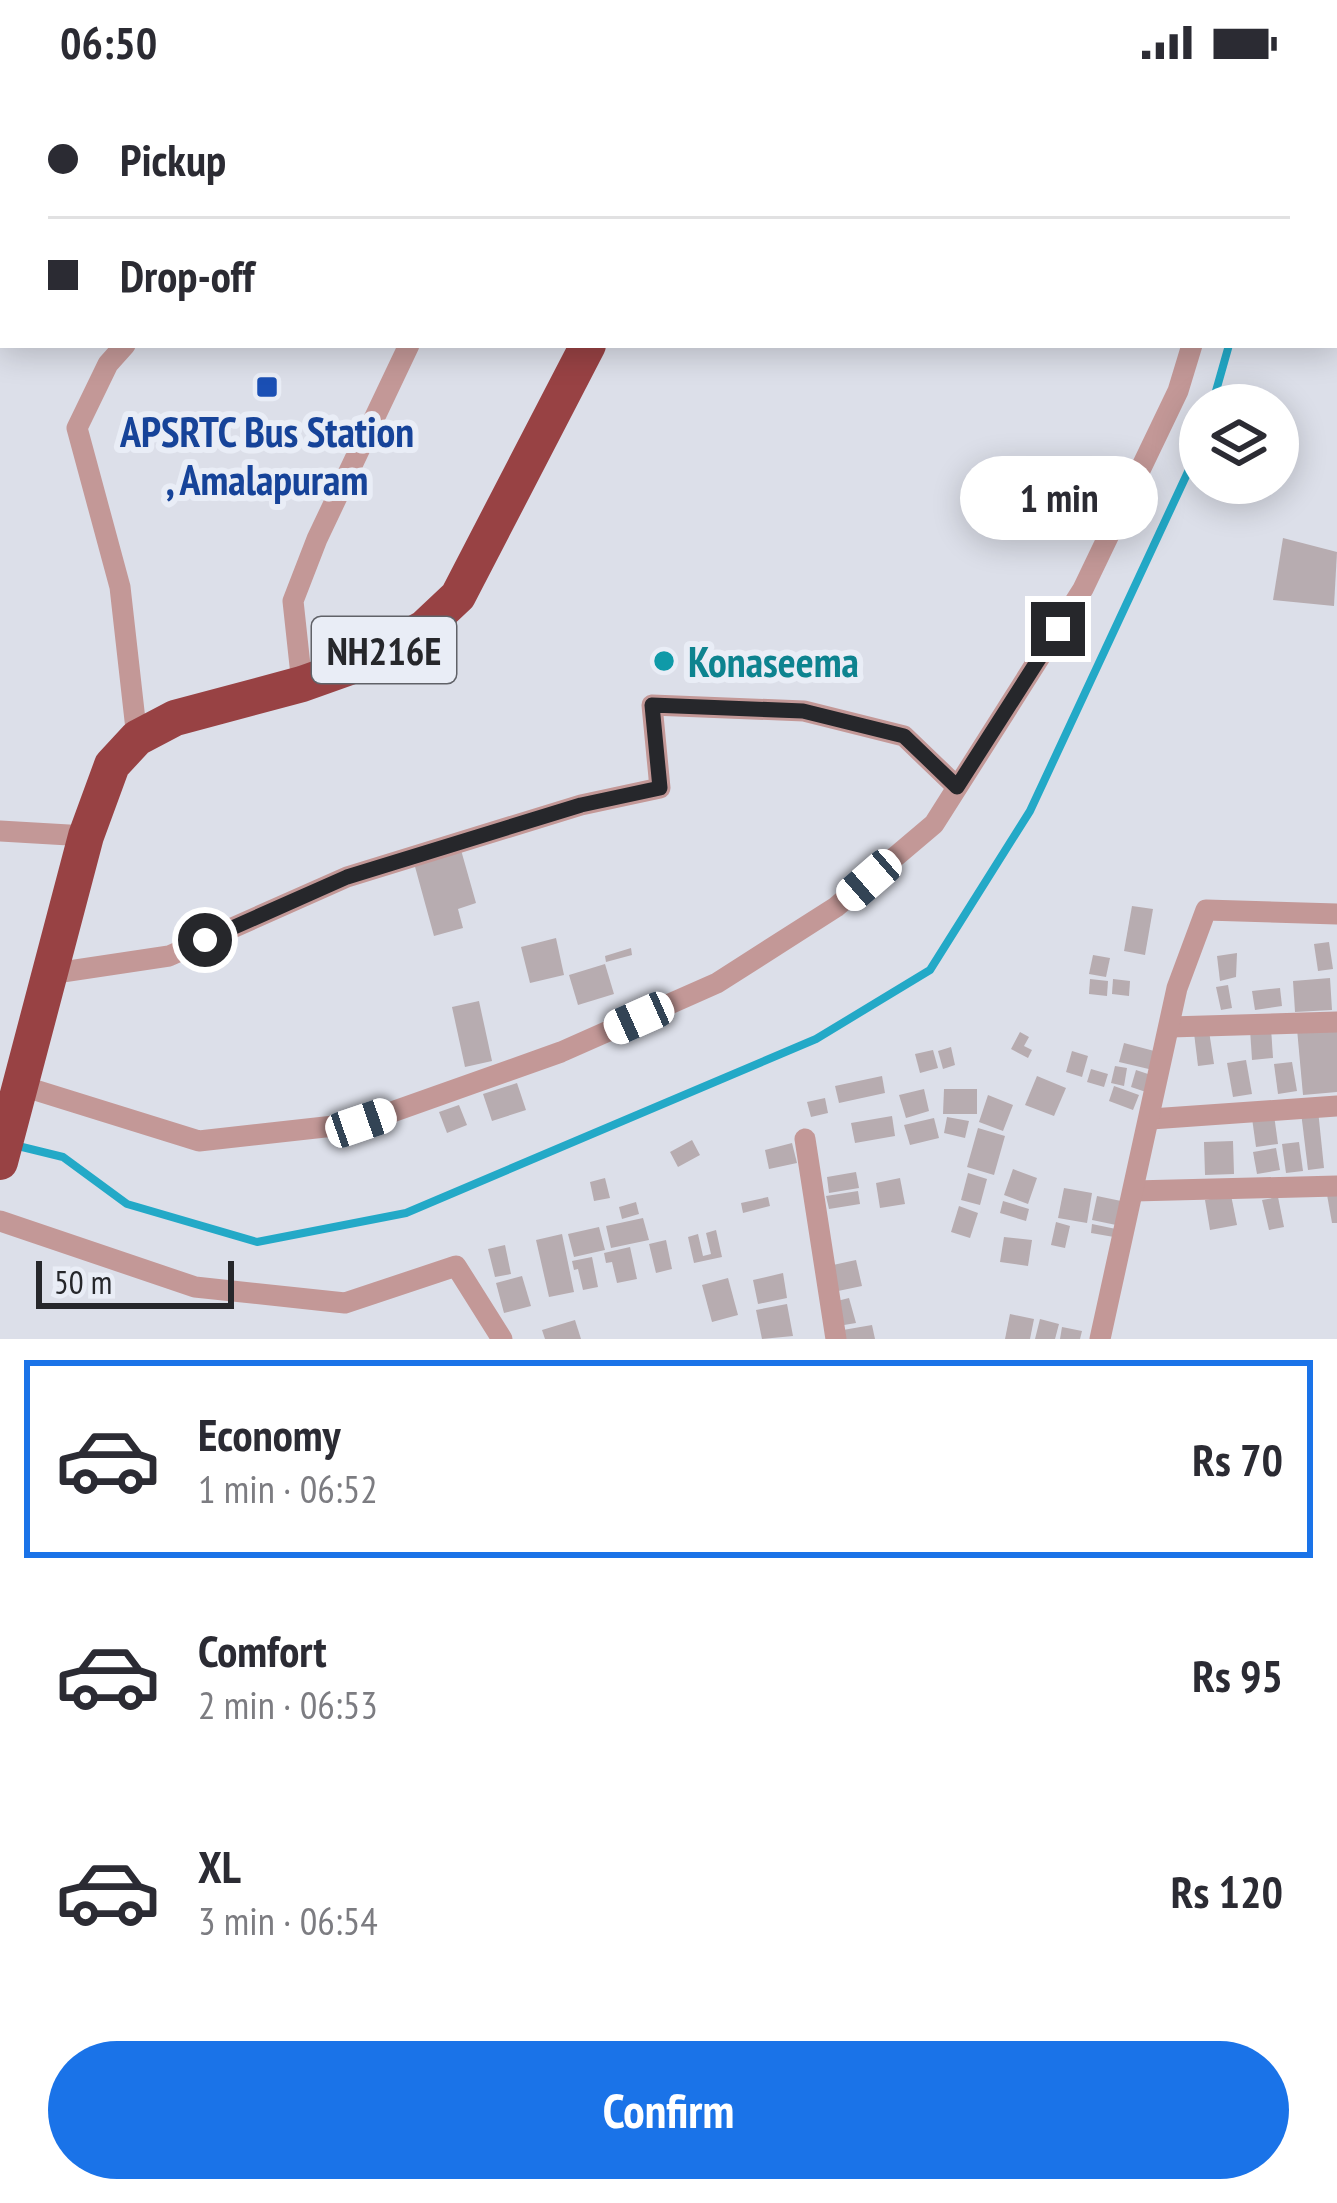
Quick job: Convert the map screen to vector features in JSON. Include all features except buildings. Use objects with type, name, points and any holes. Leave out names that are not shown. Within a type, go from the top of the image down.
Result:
[{"type":"highway","name":"NH216E","points":[[137,738],[175,718],[361,663],[424,628],[458,596],[586,348]]},
{"type":"highway","points":[[3,1149],[86,836],[112,765],[137,738]]},
{"type":"street","points":[[122,348],[108,364],[77,428],[120,587],[137,738]]},
{"type":"street","points":[[302,684],[293,601],[317,539],[408,348]]},
{"type":"street","points":[[19,1085],[199,1141],[361,1123],[561,1052],[717,983],[836,908],[934,824],[1083,589],[1178,391],[1191,348]]},
{"type":"street","points":[[49,974],[169,956],[347,877],[581,805],[660,788],[652,705],[803,711],[904,736],[957,787]]},
{"type":"street","points":[[0,831],[86,836]]},
{"type":"street","points":[[1100,1339],[1177,988],[1206,910],[1337,914]]},
{"type":"street","points":[[1170,1027],[1337,1022]]},
{"type":"street","points":[[1150,1119],[1337,1106]]},
{"type":"street","points":[[805,1139],[836,1339]]},
{"type":"street","points":[[1134,1191],[1337,1186]]},
{"type":"street","points":[[0,1221],[196,1287],[345,1303],[456,1266],[502,1339]]},
{"type":"waterway","points":[[1218,384],[1228,348]]},
{"type":"waterway","points":[[18,1146],[63,1157],[127,1204],[257,1242],[406,1213],[816,1039],[930,970],[1030,811],[1179,491]]},
{"type":"place","name":"APSRTC Bus Station , Amalapuram","points":[[267,387]]},
{"type":"place","name":"Konaseema","points":[[664,661]]},
{"type":"route","points":[[205,940],[347,877],[581,805],[660,788],[652,705],[803,711],[904,736],[957,787],[1058,629]]}]
